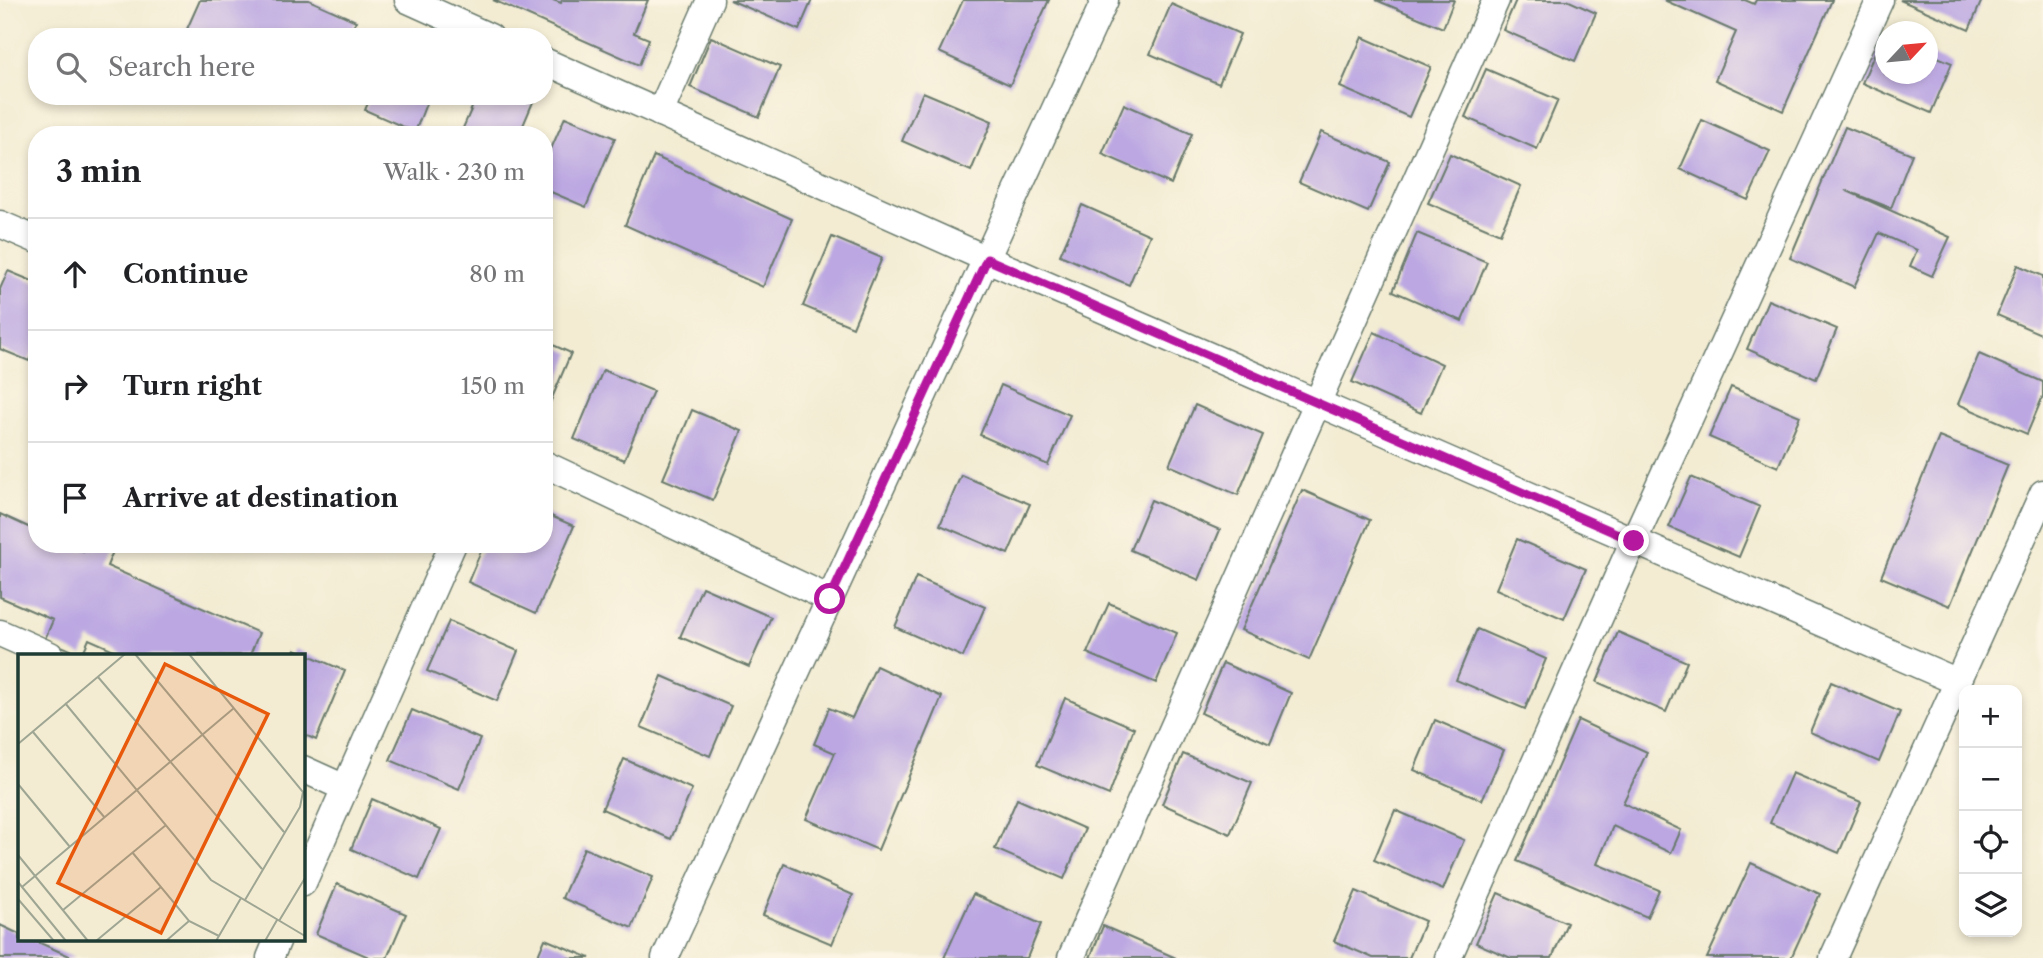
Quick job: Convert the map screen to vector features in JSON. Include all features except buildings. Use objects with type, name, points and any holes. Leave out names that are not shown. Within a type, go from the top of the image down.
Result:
[{"type":"street","points":[[408,0],[470,28]]},
{"type":"street","points":[[660,113],[710,0]]},
{"type":"street","points":[[665,958],[1105,0]]},
{"type":"street","points":[[1071,958],[1496,0]]},
{"type":"street","points":[[1448,958],[1880,0]]},
{"type":"street","points":[[553,65],[987,259],[1958,682]]},
{"type":"street","points":[[0,224],[28,236]]},
{"type":"street","points":[[553,468],[830,599]]},
{"type":"street","points":[[1833,958],[2043,493]]},
{"type":"street","points":[[304,881],[449,553]]},
{"type":"street","points":[[0,633],[48,654]]},
{"type":"street","points":[[304,769],[345,788]]},
{"type":"street","points":[[270,958],[278,940]]},
{"type":"route","points":[[830,599],[987,259],[1634,541]]}]
